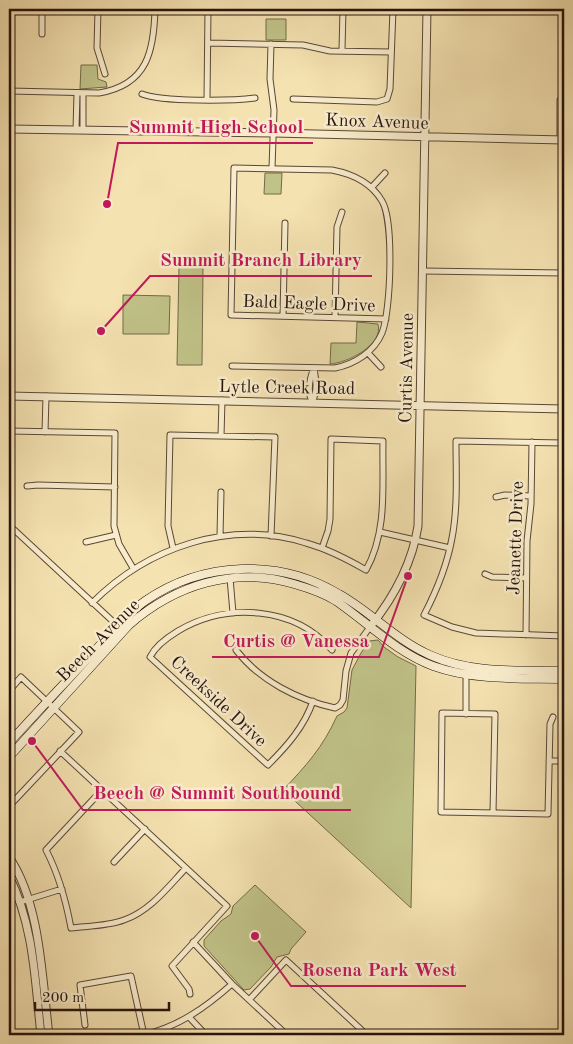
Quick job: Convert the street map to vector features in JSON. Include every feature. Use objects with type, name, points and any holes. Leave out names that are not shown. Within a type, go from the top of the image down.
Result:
[{"type":"main road","name":"Beech Avenue","points":[[9,757],[51,704],[145,602],[175,584],[214,572],[243,568],[276,571],[311,580],[339,594],[407,644],[450,663],[489,669],[564,671]]},
{"type":"main road","name":"Beech Avenue","points":[[120,629],[179,592],[195,585],[230,578],[282,580],[308,588],[335,601],[414,657],[432,665],[466,675],[488,678],[564,679]]},
{"type":"main road","name":"Beech Avenue","points":[[9,743],[51,704]]},
{"type":"street","points":[[42,9],[42,34]]},
{"type":"street","points":[[98,9],[97,48],[105,74]]},
{"type":"street","points":[[9,91],[83,93],[108,91],[131,80],[141,69],[150,54],[154,34],[155,9]]},
{"type":"street","points":[[207,99],[208,9]]},
{"type":"street","points":[[342,9],[342,50]]},
{"type":"street","points":[[293,99],[377,102],[387,99],[390,89],[393,9]]},
{"type":"street","name":"Curtis Avenue","points":[[313,701],[334,708],[339,706],[343,700],[346,672],[351,653],[400,583],[409,562],[415,540],[418,518],[421,405],[427,9]]},
{"type":"street","points":[[208,42],[308,45],[330,50],[391,52]]},
{"type":"street","points":[[232,366],[342,367],[368,353],[382,332],[386,319],[389,229],[383,202],[372,187],[358,177],[338,171],[272,168],[274,110],[270,79],[270,44]]},
{"type":"street","points":[[77,93],[79,130]]},
{"type":"street","points":[[79,130],[83,93]]},
{"type":"street","points":[[142,94],[159,98],[255,98]]},
{"type":"street","points":[[560,100],[562,140]]},
{"type":"street","name":"Knox Avenue","points":[[9,128],[562,140]]},
{"type":"street","name":"Bald Eagle Drive","points":[[272,168],[234,168],[231,315],[386,319]]},
{"type":"street","points":[[372,187],[386,173]]},
{"type":"street","points":[[335,317],[337,227],[342,212]]},
{"type":"street","points":[[283,316],[285,223]]},
{"type":"street","points":[[422,272],[564,273]]},
{"type":"street","points":[[368,353],[381,367]]},
{"type":"street","points":[[312,402],[309,395],[310,379],[314,368]]},
{"type":"street","name":"Lytle Creek Road","points":[[9,396],[564,409]]},
{"type":"street","points":[[45,432],[46,396]]},
{"type":"street","points":[[221,436],[222,400]]},
{"type":"street","points":[[9,431],[116,433],[114,526],[124,553],[133,568]]},
{"type":"street","points":[[173,548],[168,526],[170,435],[275,437],[271,536]]},
{"type":"street","points":[[92,603],[133,568],[173,548],[220,536],[250,534],[293,539],[322,548],[366,570],[374,553],[380,532],[383,441],[331,439],[329,522],[322,548]]},
{"type":"street","points":[[564,443],[456,441],[454,518],[450,548],[440,581],[424,615],[469,632],[526,636],[564,636]]},
{"type":"street","name":"Jeanette Drive","points":[[526,636],[527,536],[531,496],[532,442]]},
{"type":"street","points":[[27,486],[115,487]]},
{"type":"street","points":[[220,492],[220,536]]},
{"type":"street","points":[[496,497],[505,495],[531,496]]},
{"type":"street","points":[[9,525],[120,629]]},
{"type":"street","points":[[380,532],[450,548]]},
{"type":"street","points":[[86,542],[116,535]]},
{"type":"street","points":[[485,574],[492,577],[526,578]]},
{"type":"street","points":[[230,578],[233,613],[264,613],[295,622],[318,635],[332,650]]},
{"type":"street","name":"Creekside Drive","points":[[233,613],[208,618],[181,629],[154,650],[150,657],[268,765],[298,732],[313,701]]},
{"type":"street","points":[[236,650],[270,682],[313,701]]},
{"type":"street","points":[[466,675],[466,714]]},
{"type":"street","points":[[9,691],[21,677],[79,732],[13,802]]},
{"type":"street","points":[[493,813],[495,714],[442,713],[441,812],[493,813],[548,814],[550,724],[553,717]]},
{"type":"street","points":[[60,751],[227,906],[172,966],[189,989],[190,994]]},
{"type":"street","points":[[549,760],[564,761]]},
{"type":"street","points":[[102,790],[46,850],[62,888],[71,928],[108,924],[132,917],[154,901],[186,868]]},
{"type":"street","points":[[114,862],[145,829]]},
{"type":"street","points":[[9,857],[29,899],[36,931],[49,1035]]},
{"type":"street","points":[[9,876],[20,902],[29,932],[41,1035]]},
{"type":"street","points":[[20,902],[62,888]]},
{"type":"street","points":[[194,942],[232,984],[286,1035]]},
{"type":"street","points":[[249,1000],[286,960],[367,1035]]},
{"type":"street","points":[[85,1025],[80,985],[131,976],[143,1035],[163,1030],[189,1018],[232,984]]},
{"type":"street","points":[[189,1018],[206,1035]]},
{"type":"green space","points":[[266,19],[286,19],[286,40],[266,40]]},
{"type":"green space","points":[[81,65],[97,65],[98,79],[106,82],[107,87],[80,89]]},
{"type":"green space","points":[[265,173],[282,173],[281,194],[264,194]]},
{"type":"green space","points":[[179,267],[203,268],[202,365],[177,365]]},
{"type":"green space","points":[[123,295],[170,296],[169,334],[123,334]]},
{"type":"green space","points":[[357,322],[378,324],[378,332],[375,339],[363,352],[346,360],[330,364],[331,343],[356,343]]},
{"type":"green space","points":[[378,640],[398,657],[416,666],[411,908],[283,790],[313,756],[337,716],[347,708],[352,670],[369,641]]},
{"type":"green space","points":[[255,885],[306,932],[289,954],[277,957],[271,967],[250,989],[244,990],[204,946],[204,940],[221,921],[231,914],[233,906]]},
{"type":"place","name":"Summit High School","points":[[107,204]]},
{"type":"place","name":"Summit Branch Library","points":[[101,331]]},
{"type":"place","name":"Curtis @ Vanessa","points":[[408,576]]},
{"type":"place","name":"Beech @ Summit Southbound","points":[[32,741]]},
{"type":"place","name":"Rosena Park West","points":[[255,936]]}]
